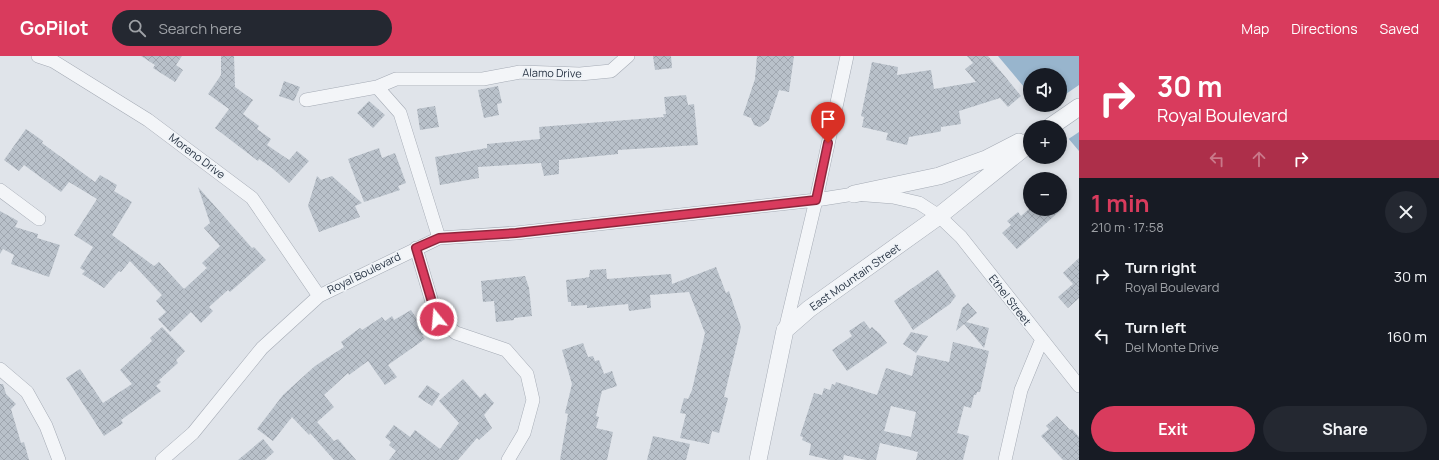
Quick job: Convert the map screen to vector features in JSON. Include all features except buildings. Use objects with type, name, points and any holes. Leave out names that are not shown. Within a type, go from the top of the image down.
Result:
[{"type":"street","name":"Moreno Drive","points":[[38,56],[53,61],[148,120],[252,198],[319,296]]},
{"type":"street","name":"Alamo Drive","points":[[306,100],[376,87],[396,79],[483,80],[520,72],[580,74],[611,71],[628,56]]},
{"type":"street","points":[[758,460],[785,330],[816,200],[847,56]]},
{"type":"street","points":[[376,87],[400,113],[439,238]]},
{"type":"street","points":[[1060,120],[1079,107]]},
{"type":"street","points":[[854,194],[939,176],[986,159],[1023,140]]},
{"type":"street","name":"East Mountain Street","points":[[785,330],[809,309],[940,216],[1023,149]]},
{"type":"street","points":[[0,190],[39,219]]},
{"type":"street","name":"Royal Boulevard","points":[[162,460],[193,433],[262,348],[319,296],[439,238],[516,233],[816,200],[854,194],[893,197],[919,203],[940,216]]},
{"type":"street","name":"Ethel Street","points":[[940,216],[961,237],[1079,386]]},
{"type":"street","points":[[416,248],[437,319],[456,333],[506,350],[527,374],[533,400],[524,433],[508,460]]},
{"type":"street","points":[[1005,460],[1021,390],[1042,340]]},
{"type":"street","points":[[0,369],[27,392],[46,426],[60,460]]},
{"type":"water","points":[[998,56],[1079,56],[1079,151],[1067,137],[1067,120],[1053,120],[1046,112],[1067,112],[1067,68],[1023,68],[1023,86]]},
{"type":"pier","points":[[1079,85],[1079,132],[1067,140],[1067,120],[1049,120],[1043,112],[1067,112],[1067,93]]},
{"type":"route","points":[[437,319],[416,248],[439,238],[516,233],[816,200],[828,143]]}]
